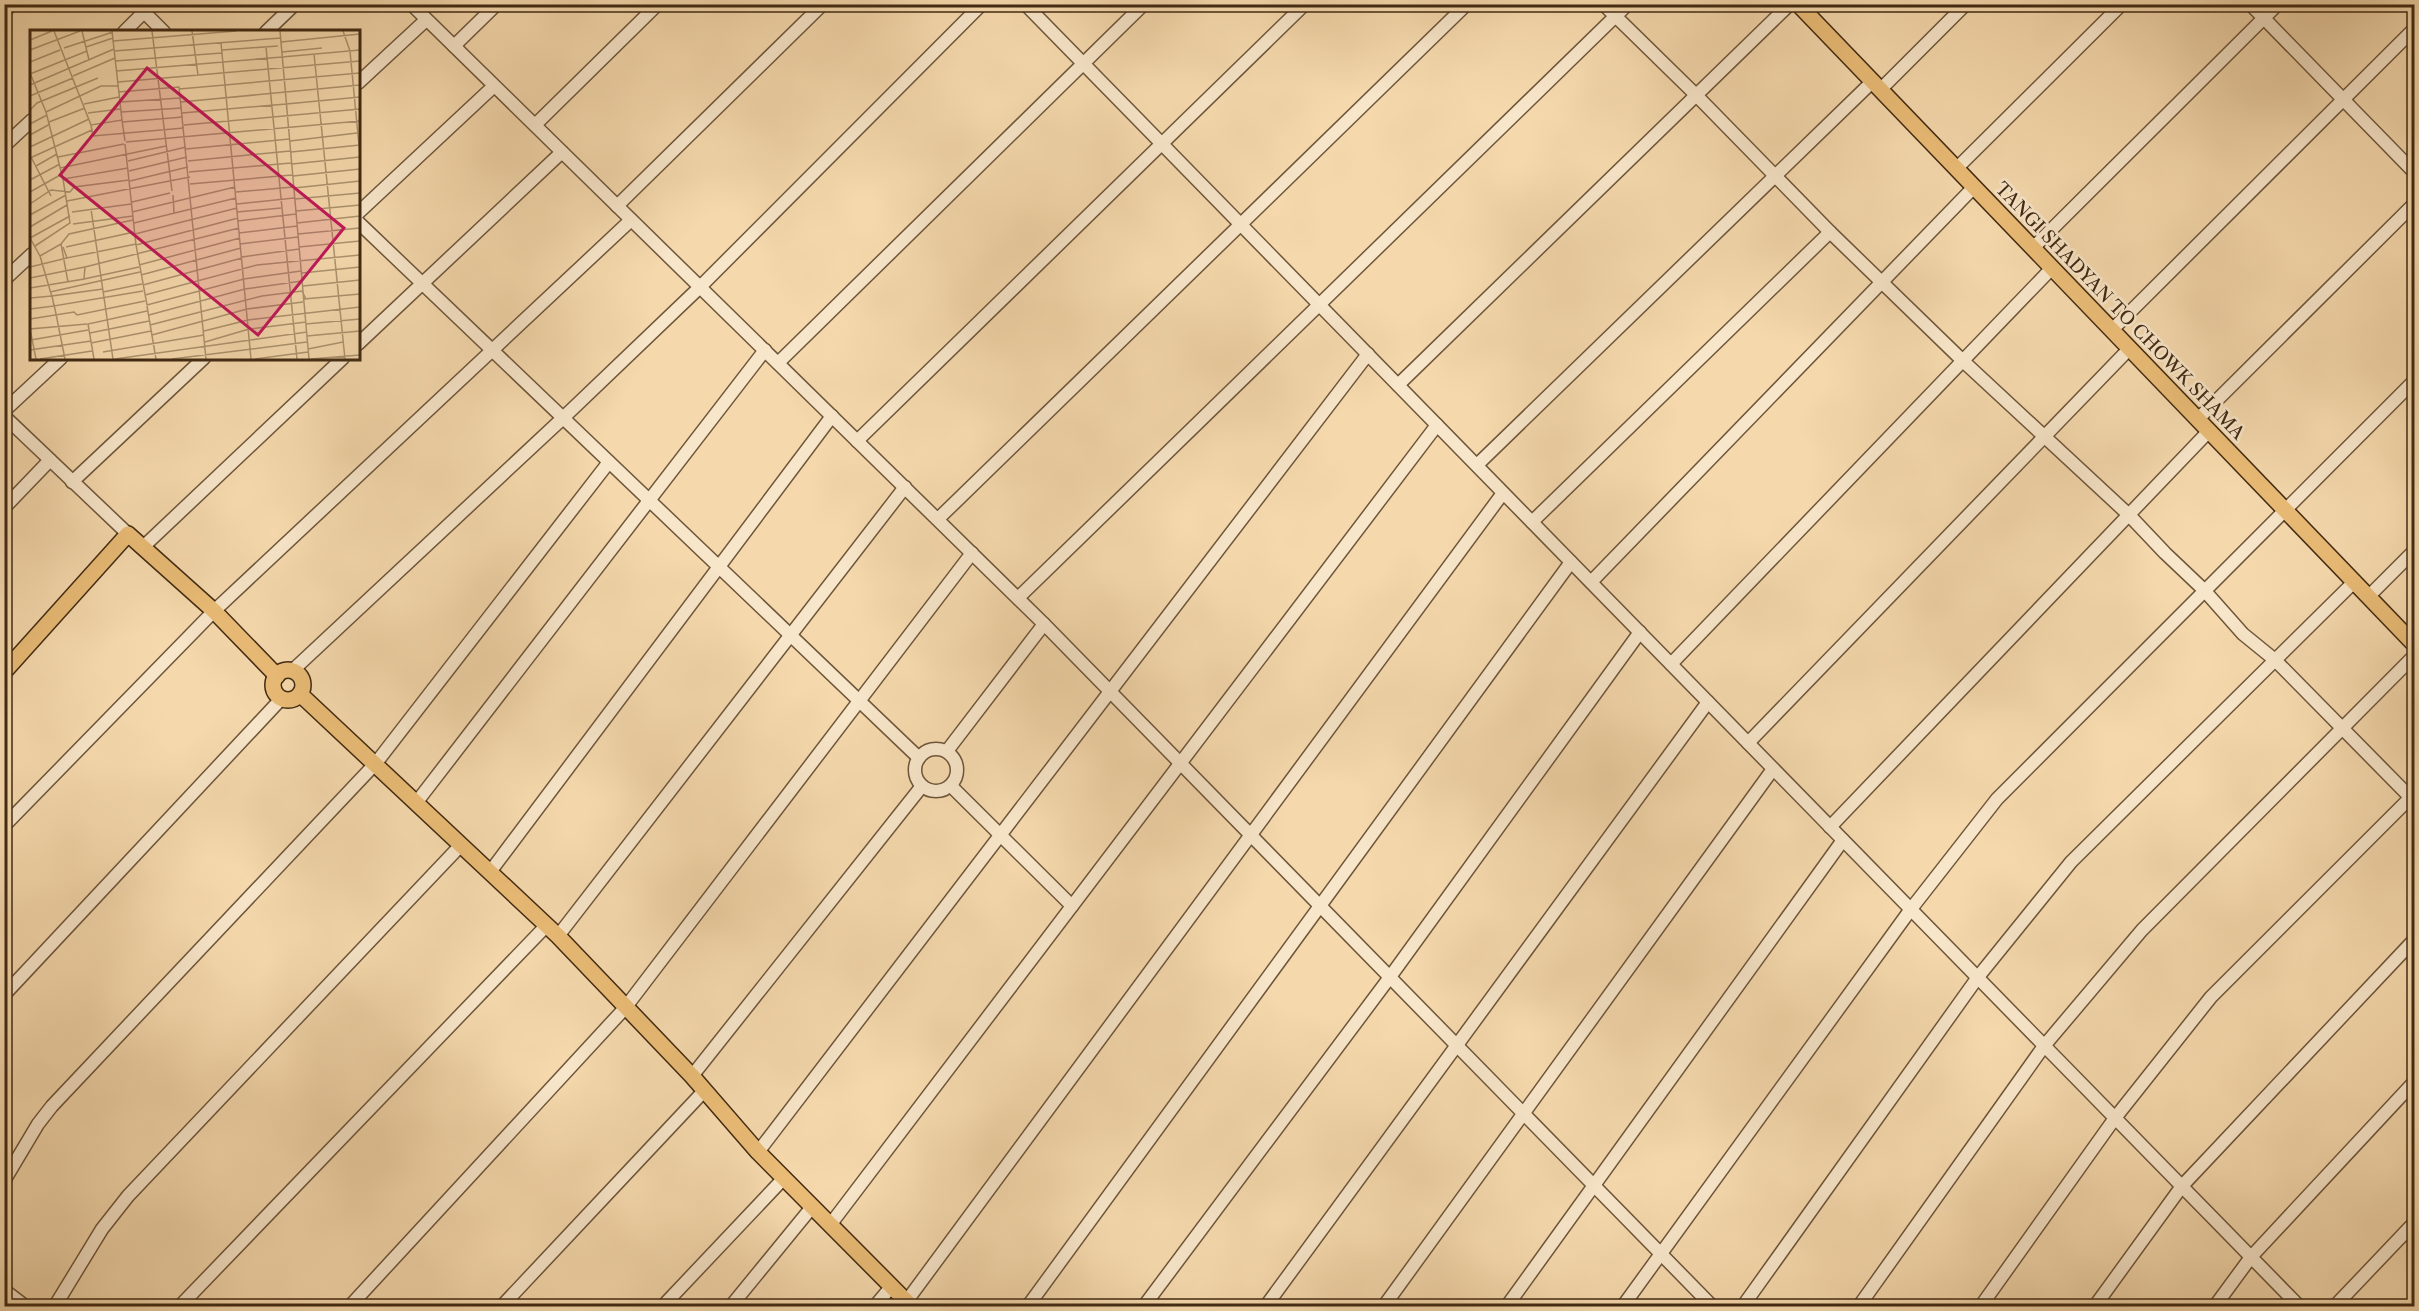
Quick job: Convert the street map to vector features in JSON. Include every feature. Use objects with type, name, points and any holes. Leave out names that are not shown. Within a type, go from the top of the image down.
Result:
[{"type":"main road","name":"TANGI SHADYAN TO CHOWK SHAMA","points":[[1800,6],[2415,644]]},
{"type":"main road","points":[[4,672],[128,534],[214,611],[277,676]]},
{"type":"main road","points":[[286,670],[292,671],[301,677],[303,689],[292,699],[282,698],[275,691],[274,681],[286,670]]},
{"type":"main road","points":[[300,694],[558,936],[692,1076],[758,1152],[908,1304]]},
{"type":"street","points":[[4,12],[12,4]]},
{"type":"street","points":[[268,30],[296,4]]},
{"type":"street","points":[[411,4],[1044,624],[1712,1306]]},
{"type":"street","points":[[454,46],[497,4]]},
{"type":"street","points":[[535,125],[658,4]]},
{"type":"street","points":[[617,206],[823,4]]},
{"type":"street","points":[[292,671],[563,418],[700,286],[982,4]]},
{"type":"street","points":[[1025,4],[2300,1306]]},
{"type":"street","points":[[778,363],[1144,4]]},
{"type":"street","points":[[857,441],[1305,4]]},
{"type":"street","points":[[938,519],[1467,4]]},
{"type":"street","points":[[1603,4],[1830,232],[1963,361],[2129,515],[2204,590],[2243,634],[2275,660],[2413,797],[2211,997],[2115,1118],[1981,1306]]},
{"type":"street","points":[[1018,598],[1628,4]]},
{"type":"street","points":[[1477,465],[1776,176],[1966,4]]},
{"type":"street","points":[[1956,169],[2122,4]]},
{"type":"street","points":[[2250,4],[2415,172]]},
{"type":"street","points":[[2033,248],[2278,4]]},
{"type":"street","points":[[1398,385],[1696,95],[1800,6]]},
{"type":"street","points":[[125,30],[144,7],[162,30]]},
{"type":"street","points":[[360,81],[426,20]]},
{"type":"street","points":[[2112,330],[2415,29]]},
{"type":"street","points":[[360,211],[494,86]]},
{"type":"street","points":[[4,146],[30,122]]},
{"type":"street","points":[[360,342],[562,152]]},
{"type":"street","points":[[1591,582],[1974,187]]},
{"type":"street","points":[[2198,419],[2415,204]]},
{"type":"street","points":[[4,826],[214,611],[631,220]]},
{"type":"street","points":[[360,224],[918,758]]},
{"type":"street","points":[[1532,522],[1830,232]]},
{"type":"street","points":[[4,280],[30,256]]},
{"type":"street","points":[[1671,664],[2052,268]]},
{"type":"street","points":[[1748,742],[2130,348]]},
{"type":"street","points":[[416,802],[765,350]]},
{"type":"street","points":[[758,1152],[1368,354]]},
{"type":"street","points":[[4,411],[59,360]]},
{"type":"street","points":[[72,482],[202,360]]},
{"type":"street","points":[[142,548],[341,360]]},
{"type":"street","points":[[1623,1306],[1911,909],[1997,799],[2415,381]]},
{"type":"street","points":[[4,416],[128,534]]},
{"type":"street","points":[[490,872],[832,416]]},
{"type":"street","points":[[830,1225],[1437,425]]},
{"type":"street","points":[[1830,827],[2210,431]]},
{"type":"street","points":[[4,508],[50,460]]},
{"type":"street","points":[[4,1181],[52,1106],[376,763],[609,462]]},
{"type":"street","points":[[558,936],[904,487]]},
{"type":"street","points":[[908,1304],[1503,493]]},
{"type":"street","points":[[2369,596],[2415,551]]},
{"type":"street","points":[[350,1306],[625,1008],[972,553]]},
{"type":"street","points":[[1028,1306],[1571,562]]},
{"type":"street","points":[[1743,1306],[1978,977],[2071,862],[2355,581]]},
{"type":"street","points":[[947,751],[1044,624]]},
{"type":"street","points":[[1144,1306],[1640,632]]},
{"type":"street","points":[[1858,1306],[2044,1046],[2142,930],[2415,656]]},
{"type":"street","points":[[4,995],[282,698]]},
{"type":"street","points":[[1266,1306],[1708,702]]},
{"type":"street","points":[[932,749],[947,751],[957,764],[956,779],[951,786],[936,792],[922,786],[915,772],[918,758],[932,749]]},
{"type":"street","points":[[1384,1306],[1773,769]]},
{"type":"street","points":[[692,1076],[922,786]]},
{"type":"street","points":[[951,786],[1072,906]]},
{"type":"street","points":[[1507,1306],[1843,840]]},
{"type":"street","points":[[55,1306],[102,1229],[128,1196],[461,845]]},
{"type":"street","points":[[180,1306],[546,926]]},
{"type":"street","points":[[2095,1306],[2182,1186],[2415,940]]},
{"type":"street","points":[[2215,1306],[2251,1257],[2415,1082]]},
{"type":"street","points":[[502,1306],[705,1091]]},
{"type":"street","points":[[663,1306],[784,1179]]},
{"type":"street","points":[[731,1306],[812,1207]]},
{"type":"street","points":[[2335,1306],[2415,1223]]},
{"type":"street","points":[[875,1306],[891,1287]]},
{"type":"street","points":[[5,1292],[25,1306]]}]
